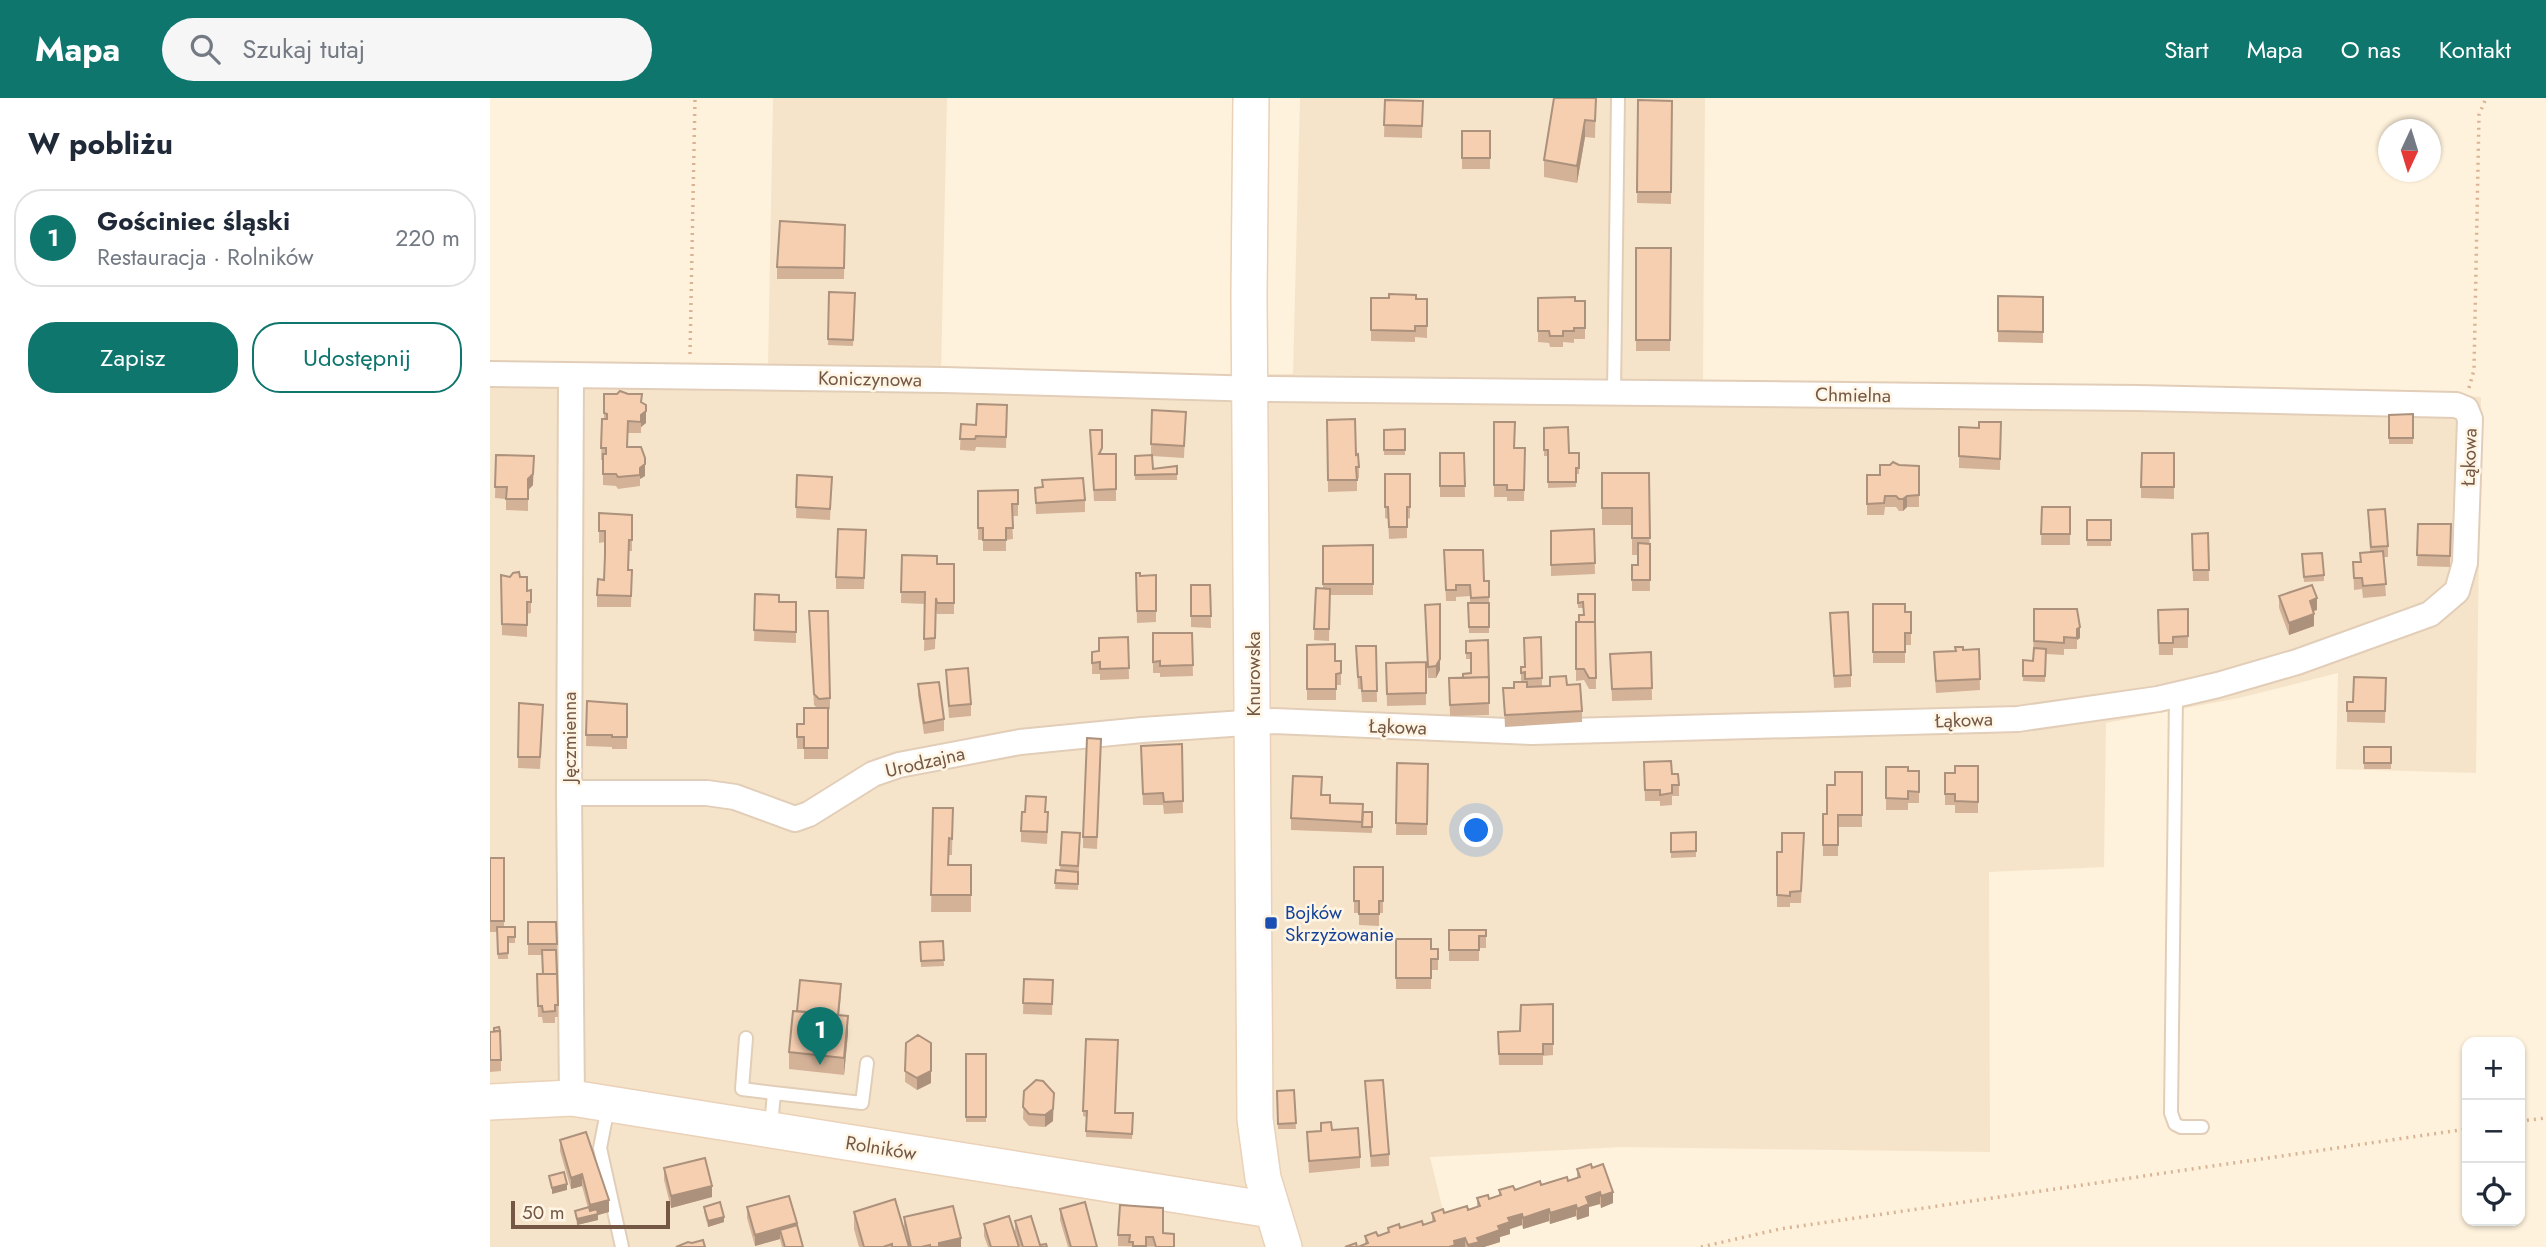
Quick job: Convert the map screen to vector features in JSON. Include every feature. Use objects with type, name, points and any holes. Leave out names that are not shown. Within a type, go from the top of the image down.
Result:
[{"type":"street","name":"Knurowska","points":[[1251,98],[1255,1119],[1260,1166],[1284,1247]]},
{"type":"street","name":"Koniczynowa","points":[[490,374],[944,380],[1251,389]]},
{"type":"street","name":"Jęczmienna","points":[[571,377],[569,793],[572,1098]]},
{"type":"street","name":"Chmielna","points":[[1251,389],[2151,398],[2459,406]]},
{"type":"street","name":"Łąkowa","points":[[1254,722],[1532,732],[2018,719],[2176,695],[2297,662],[2430,614],[2457,591],[2465,563],[2470,419],[2469,413],[2459,406]]},
{"type":"street","name":"Urodzajna","points":[[569,793],[707,793],[735,797],[794,819],[809,814],[873,775],[923,759],[1020,742],[1254,722]]},
{"type":"street","name":"Rolników","points":[[490,1102],[572,1098],[1271,1210]]},
{"type":"lane","points":[[1614,392],[1618,98]]},
{"type":"lane","points":[[2176,695],[2171,1113],[2175,1124],[2181,1127],[2202,1127]]},
{"type":"lane","points":[[746,1038],[742,1089],[862,1103],[867,1063]]},
{"type":"lane","points":[[771,1130],[774,1093]]},
{"type":"lane","points":[[608,1103],[600,1148],[622,1247]]},
{"type":"path","points":[[690,377],[695,98]]},
{"type":"path","points":[[2459,406],[2474,370],[2479,115],[2486,98]]},
{"type":"path","points":[[2525,1120],[2546,1118]]},
{"type":"path","points":[[1700,1247],[1780,1229],[2462,1130]]},
{"type":"shaded area","points":[[773,98],[947,98],[941,374],[1293,374],[1300,98],[1705,98],[1703,383],[2399,392],[2481,397],[2476,773],[2336,769],[2338,673],[2239,698],[2106,723],[2104,867],[1989,872],[1990,1152],[1621,1147],[1430,1157],[1452,1247],[490,1247],[490,366],[768,366]]},
{"type":"building","points":[[1554,98],[1596,98],[1595,121],[1585,120],[1577,166],[1544,160]]},
{"type":"building","points":[[1385,100],[1423,101],[1422,126],[1384,125]]},
{"type":"building","points":[[1638,100],[1672,101],[1671,192],[1637,192]]},
{"type":"building","points":[[1462,131],[1490,131],[1490,158],[1462,158]]},
{"type":"building","points":[[780,221],[845,225],[844,268],[777,267]]},
{"type":"building","points":[[1636,248],[1671,248],[1670,340],[1636,340]]},
{"type":"building","points":[[829,292],[855,293],[853,340],[828,339]]},
{"type":"building","points":[[1389,294],[1416,295],[1416,299],[1427,299],[1427,326],[1415,326],[1415,331],[1371,330],[1371,298],[1389,298]]},
{"type":"building","points":[[1998,296],[2043,297],[2043,332],[1998,331]]},
{"type":"building","points":[[1575,297],[1575,301],[1585,301],[1585,328],[1563,331],[1563,336],[1550,336],[1549,331],[1538,331],[1538,298]]},
{"type":"building","points":[[620,391],[642,394],[641,402],[646,405],[641,422],[628,421],[627,447],[641,447],[645,458],[640,475],[618,477],[616,474],[603,474],[603,454],[606,454],[606,448],[601,448],[602,419],[607,419],[607,414],[604,413],[604,394],[617,394]]},
{"type":"building","points":[[977,404],[1007,405],[1006,437],[976,436],[975,439],[960,439],[961,424],[976,425]]},
{"type":"building","points":[[1152,410],[1186,412],[1184,446],[1151,444]]},
{"type":"building","points":[[2413,414],[2413,438],[2389,438],[2389,415]]},
{"type":"building","points":[[1355,419],[1359,467],[1356,467],[1357,480],[1328,480],[1327,420]]},
{"type":"building","points":[[1494,422],[1515,422],[1514,448],[1525,448],[1524,490],[1507,490],[1507,485],[1494,485]]},
{"type":"building","points":[[1979,422],[2001,422],[2000,459],[1959,456],[1959,427],[1979,428]]},
{"type":"building","points":[[1568,427],[1569,453],[1579,453],[1576,482],[1548,482],[1548,450],[1544,450],[1544,428]]},
{"type":"building","points":[[1405,429],[1405,450],[1384,450],[1384,430]]},
{"type":"building","points":[[1090,430],[1102,430],[1102,448],[1099,454],[1116,454],[1116,489],[1094,490]]},
{"type":"building","points":[[1440,453],[1464,453],[1465,486],[1440,486]]},
{"type":"building","points":[[2142,453],[2174,453],[2174,487],[2141,487]]},
{"type":"building","points":[[496,455],[534,456],[533,474],[528,479],[528,499],[506,499],[507,487],[495,487]]},
{"type":"building","points":[[1152,455],[1153,469],[1177,466],[1177,474],[1135,475],[1135,456]]},
{"type":"building","points":[[1893,462],[1919,466],[1919,495],[1903,499],[1885,496],[1884,503],[1867,504],[1867,475],[1880,475],[1880,465],[1890,465]]},
{"type":"building","points":[[1602,473],[1649,473],[1650,538],[1632,538],[1632,508],[1602,508]]},
{"type":"building","points":[[1385,474],[1410,474],[1407,527],[1389,527],[1388,507],[1385,507]]},
{"type":"building","points":[[797,475],[832,477],[830,509],[796,507]]},
{"type":"building","points":[[1083,478],[1085,500],[1036,503],[1035,488],[1043,487],[1042,480]]},
{"type":"building","points":[[1018,490],[1018,504],[1012,504],[1013,528],[1006,528],[1006,540],[983,540],[983,528],[978,528],[978,491]]},
{"type":"building","points":[[2042,507],[2070,507],[2070,534],[2041,534]]},
{"type":"building","points":[[2385,509],[2388,546],[2371,547],[2368,510]]},
{"type":"building","points":[[599,513],[632,515],[628,570],[632,570],[631,596],[597,595],[598,579],[604,580],[605,555],[605,531],[599,531]]},
{"type":"building","points":[[2087,520],[2111,520],[2111,540],[2087,540]]},
{"type":"building","points":[[2418,524],[2451,524],[2450,556],[2417,555]]},
{"type":"building","points":[[838,529],[866,530],[864,578],[836,577]]},
{"type":"building","points":[[1594,529],[1595,563],[1551,565],[1551,531]]},
{"type":"building","points":[[2208,533],[2209,570],[2193,570],[2192,534]]},
{"type":"building","points":[[1638,543],[1650,544],[1650,580],[1632,580],[1632,565],[1638,565]]},
{"type":"building","points":[[1373,545],[1373,584],[1323,584],[1323,546]]},
{"type":"building","points":[[1444,550],[1483,550],[1484,581],[1489,581],[1489,597],[1471,598],[1470,585],[1456,585],[1456,590],[1446,590]]},
{"type":"building","points":[[2383,551],[2386,584],[2363,586],[2362,578],[2354,578],[2353,562],[2361,562],[2360,553]]},
{"type":"building","points":[[2322,553],[2324,575],[2304,577],[2302,554]]},
{"type":"building","points":[[902,555],[937,556],[937,564],[954,564],[954,603],[937,603],[936,598],[935,638],[924,639],[925,592],[901,592]]},
{"type":"building","points":[[519,572],[520,577],[527,577],[527,591],[531,590],[531,602],[527,602],[527,625],[502,624],[501,575],[510,577]]},
{"type":"building","points":[[1136,573],[1140,573],[1140,576],[1156,575],[1156,611],[1137,611]]},
{"type":"building","points":[[1191,585],[1210,585],[1211,616],[1191,616]]},
{"type":"building","points":[[2312,585],[2317,598],[2310,601],[2314,614],[2289,623],[2279,596]]},
{"type":"building","points":[[1316,588],[1330,589],[1329,629],[1314,629]]},
{"type":"building","points":[[755,594],[779,595],[779,602],[796,602],[796,632],[754,630]]},
{"type":"building","points":[[1578,594],[1595,594],[1595,622],[1579,622],[1579,615],[1584,615],[1583,602],[1578,603]]},
{"type":"building","points":[[1468,603],[1489,603],[1489,627],[1469,627]]},
{"type":"building","points":[[1440,604],[1440,659],[1436,666],[1428,667],[1425,605]]},
{"type":"building","points":[[1873,604],[1905,604],[1905,612],[1911,612],[1911,633],[1905,633],[1905,652],[1873,652]]},
{"type":"building","points":[[2034,609],[2077,609],[2080,627],[2077,629],[2077,638],[2064,637],[2064,643],[2034,641]]},
{"type":"building","points":[[2188,609],[2188,636],[2173,637],[2173,643],[2159,643],[2158,610]]},
{"type":"building","points":[[809,611],[828,611],[830,698],[819,699],[814,694]]},
{"type":"building","points":[[1848,612],[1851,675],[1834,676],[1830,613]]},
{"type":"building","points":[[1576,622],[1595,622],[1596,678],[1589,678],[1584,669],[1576,669]]},
{"type":"building","points":[[1153,633],[1192,633],[1193,665],[1160,666],[1160,661],[1153,662]]},
{"type":"building","points":[[1128,637],[1129,668],[1100,669],[1100,662],[1092,663],[1092,652],[1099,651],[1099,638]]},
{"type":"building","points":[[1541,637],[1542,678],[1525,679],[1525,672],[1521,673],[1521,667],[1525,667],[1524,638]]},
{"type":"building","points":[[1488,640],[1489,677],[1463,678],[1463,674],[1471,673],[1471,653],[1466,653],[1466,641]]},
{"type":"building","points":[[1335,644],[1335,661],[1341,661],[1341,673],[1336,674],[1336,689],[1307,689],[1307,645]]},
{"type":"building","points":[[1356,646],[1376,646],[1377,691],[1362,691],[1361,677],[1358,677]]},
{"type":"building","points":[[1955,647],[1963,647],[1963,650],[1979,649],[1980,679],[1936,681],[1934,652],[1956,651]]},
{"type":"building","points":[[2034,648],[2046,649],[2045,676],[2023,676],[2023,660],[2033,661]]},
{"type":"building","points":[[1651,652],[1652,688],[1612,689],[1610,654]]},
{"type":"building","points":[[1426,662],[1426,693],[1387,694],[1386,663]]},
{"type":"building","points":[[968,668],[971,704],[949,706],[946,670]]},
{"type":"building","points":[[1566,676],[1567,685],[1580,684],[1582,711],[1505,715],[1503,688],[1514,688],[1514,682],[1527,682],[1527,687],[1550,686],[1550,677]]},
{"type":"building","points":[[1489,677],[1489,703],[1450,705],[1449,678]]},
{"type":"building","points":[[2354,677],[2386,678],[2385,711],[2347,711],[2347,702],[2353,702]]},
{"type":"building","points":[[939,682],[944,719],[924,723],[918,684]]},
{"type":"building","points":[[587,701],[627,704],[627,737],[586,735]]},
{"type":"building","points":[[519,703],[543,705],[540,757],[518,757]]},
{"type":"building","points":[[804,708],[828,708],[828,748],[804,748],[804,737],[797,737],[797,724],[804,724]]},
{"type":"building","points":[[1087,738],[1101,739],[1097,837],[1083,837]]},
{"type":"building","points":[[1182,744],[1183,801],[1164,802],[1163,793],[1143,794],[1141,746]]},
{"type":"building","points":[[2364,747],[2391,747],[2391,763],[2364,763]]},
{"type":"building","points":[[1671,761],[1672,774],[1678,774],[1679,785],[1672,785],[1672,793],[1660,795],[1660,790],[1645,790],[1644,762]]},
{"type":"building","points":[[1397,763],[1428,764],[1427,824],[1396,823]]},
{"type":"building","points":[[1955,766],[1978,766],[1978,802],[1955,801],[1955,794],[1945,794],[1945,773],[1955,773]]},
{"type":"building","points":[[1886,767],[1908,767],[1908,771],[1919,771],[1919,792],[1908,791],[1908,799],[1886,798]]},
{"type":"building","points":[[1835,772],[1862,772],[1862,815],[1838,815],[1838,845],[1823,845],[1827,785],[1835,785]]},
{"type":"building","points":[[1293,776],[1322,777],[1321,795],[1330,795],[1330,803],[1363,804],[1362,822],[1291,818]]},
{"type":"building","points":[[1026,796],[1046,797],[1047,832],[1021,831]]},
{"type":"building","points":[[933,808],[953,808],[948,865],[971,865],[971,895],[931,895]]},
{"type":"building","points":[[1363,812],[1372,812],[1372,827],[1362,827]]},
{"type":"building","points":[[1062,832],[1080,833],[1078,866],[1060,865]]},
{"type":"building","points":[[1696,832],[1696,851],[1671,852],[1671,833]]},
{"type":"building","points":[[1782,833],[1804,833],[1801,891],[1790,892],[1790,896],[1777,895],[1777,852],[1782,852]]},
{"type":"building","points":[[490,858],[504,858],[504,921],[490,921]]},
{"type":"building","points":[[1354,867],[1383,867],[1383,901],[1379,901],[1379,914],[1359,914],[1359,901],[1354,901]]},
{"type":"building","points":[[1056,870],[1078,872],[1078,884],[1055,883]]},
{"type":"building","points":[[528,922],[556,922],[557,944],[528,944]]},
{"type":"building","points":[[497,927],[515,927],[515,937],[508,937],[508,953],[498,954]]},
{"type":"building","points":[[1449,930],[1486,930],[1486,936],[1479,936],[1479,950],[1449,950]]},
{"type":"building","points":[[1396,939],[1431,939],[1431,949],[1438,949],[1438,959],[1431,959],[1431,978],[1396,978]]},
{"type":"building","points":[[943,941],[944,960],[921,961],[920,942]]},
{"type":"building","points":[[542,950],[556,950],[557,974],[543,974]]},
{"type":"building","points":[[537,974],[557,974],[558,1005],[555,1005],[555,1011],[543,1012],[542,1006],[538,1006]]},
{"type":"building","points":[[1024,979],[1053,980],[1052,1004],[1023,1003]]},
{"type":"building","points":[[800,980],[841,984],[838,1015],[797,1011]]},
{"type":"building","points":[[1553,1004],[1553,1044],[1543,1044],[1543,1054],[1499,1054],[1498,1032],[1520,1031],[1521,1005]]},
{"type":"building","points":[[793,1011],[848,1016],[844,1058],[789,1052]]},
{"type":"building","points":[[500,1031],[501,1060],[490,1060],[490,1032]]},
{"type":"building","points":[[918,1035],[931,1043],[931,1071],[917,1078],[905,1071],[906,1043]]},
{"type":"building","points":[[1086,1039],[1118,1040],[1115,1113],[1133,1113],[1132,1134],[1086,1131],[1087,1111],[1083,1111]]},
{"type":"building","points":[[966,1054],[986,1054],[986,1117],[966,1117]]},
{"type":"building","points":[[1036,1080],[1043,1081],[1054,1093],[1053,1109],[1045,1115],[1029,1114],[1023,1107],[1024,1091]]},
{"type":"building","points":[[1383,1080],[1389,1154],[1371,1156],[1365,1081]]},
{"type":"building","points":[[1294,1090],[1296,1123],[1278,1124],[1277,1091]]},
{"type":"building","points":[[1331,1122],[1332,1130],[1358,1128],[1360,1157],[1309,1161],[1307,1132],[1321,1131],[1321,1123]]},
{"type":"building","points":[[586,1132],[609,1200],[590,1205],[582,1174],[571,1178],[560,1140]]},
{"type":"building","points":[[705,1158],[712,1186],[671,1196],[664,1168]]},
{"type":"building","points":[[1591,1164],[1592,1168],[1603,1164],[1613,1192],[1601,1196],[1600,1192],[1586,1197],[1589,1204],[1577,1209],[1576,1205],[1550,1213],[1549,1209],[1523,1218],[1522,1214],[1508,1218],[1510,1222],[1498,1226],[1500,1230],[1477,1238],[1479,1242],[1468,1245],[1465,1238],[1454,1241],[1455,1245],[1449,1247],[1358,1247],[1368,1243],[1365,1236],[1376,1232],[1378,1236],[1399,1224],[1400,1228],[1422,1221],[1423,1225],[1435,1221],[1432,1213],[1443,1209],[1444,1213],[1467,1206],[1468,1210],[1480,1206],[1477,1198],[1488,1195],[1489,1199],[1501,1195],[1499,1190],[1513,1186],[1515,1190],[1540,1181],[1541,1185],[1567,1177],[1568,1181],[1580,1177],[1577,1169]]},
{"type":"building","points":[[564,1172],[567,1184],[552,1188],[549,1176]]},
{"type":"building","points":[[789,1196],[797,1223],[755,1235],[747,1207]]},
{"type":"building","points":[[895,1199],[909,1247],[892,1247],[892,1244],[864,1247],[854,1212]]},
{"type":"building","points":[[720,1202],[724,1217],[708,1221],[704,1207]]},
{"type":"building","points":[[1085,1202],[1097,1247],[1071,1247],[1060,1209]]},
{"type":"building","points":[[1120,1205],[1163,1208],[1163,1233],[1174,1234],[1174,1247],[1156,1247],[1153,1237],[1146,1237],[1146,1246],[1133,1246],[1133,1242],[1129,1242],[1130,1235],[1118,1235]]},
{"type":"building","points":[[953,1206],[961,1238],[939,1243],[939,1247],[911,1247],[904,1217]]},
{"type":"building","points":[[589,1207],[590,1211],[597,1209],[598,1214],[577,1219],[575,1211]]},
{"type":"building","points":[[1009,1216],[1019,1247],[991,1247],[984,1224]]},
{"type":"building","points":[[1031,1216],[1040,1245],[1046,1244],[1047,1247],[1023,1247],[1015,1221]]},
{"type":"building","points":[[797,1225],[803,1247],[785,1247],[780,1230]]},
{"type":"building","points":[[703,1240],[705,1247],[676,1247],[688,1242]]},
{"type":"place","name":"Bojków Skrzyżowanie","points":[[1271,923]]},
{"type":"place","name":"Gościniec śląski","points":[[820,1065]]}]
